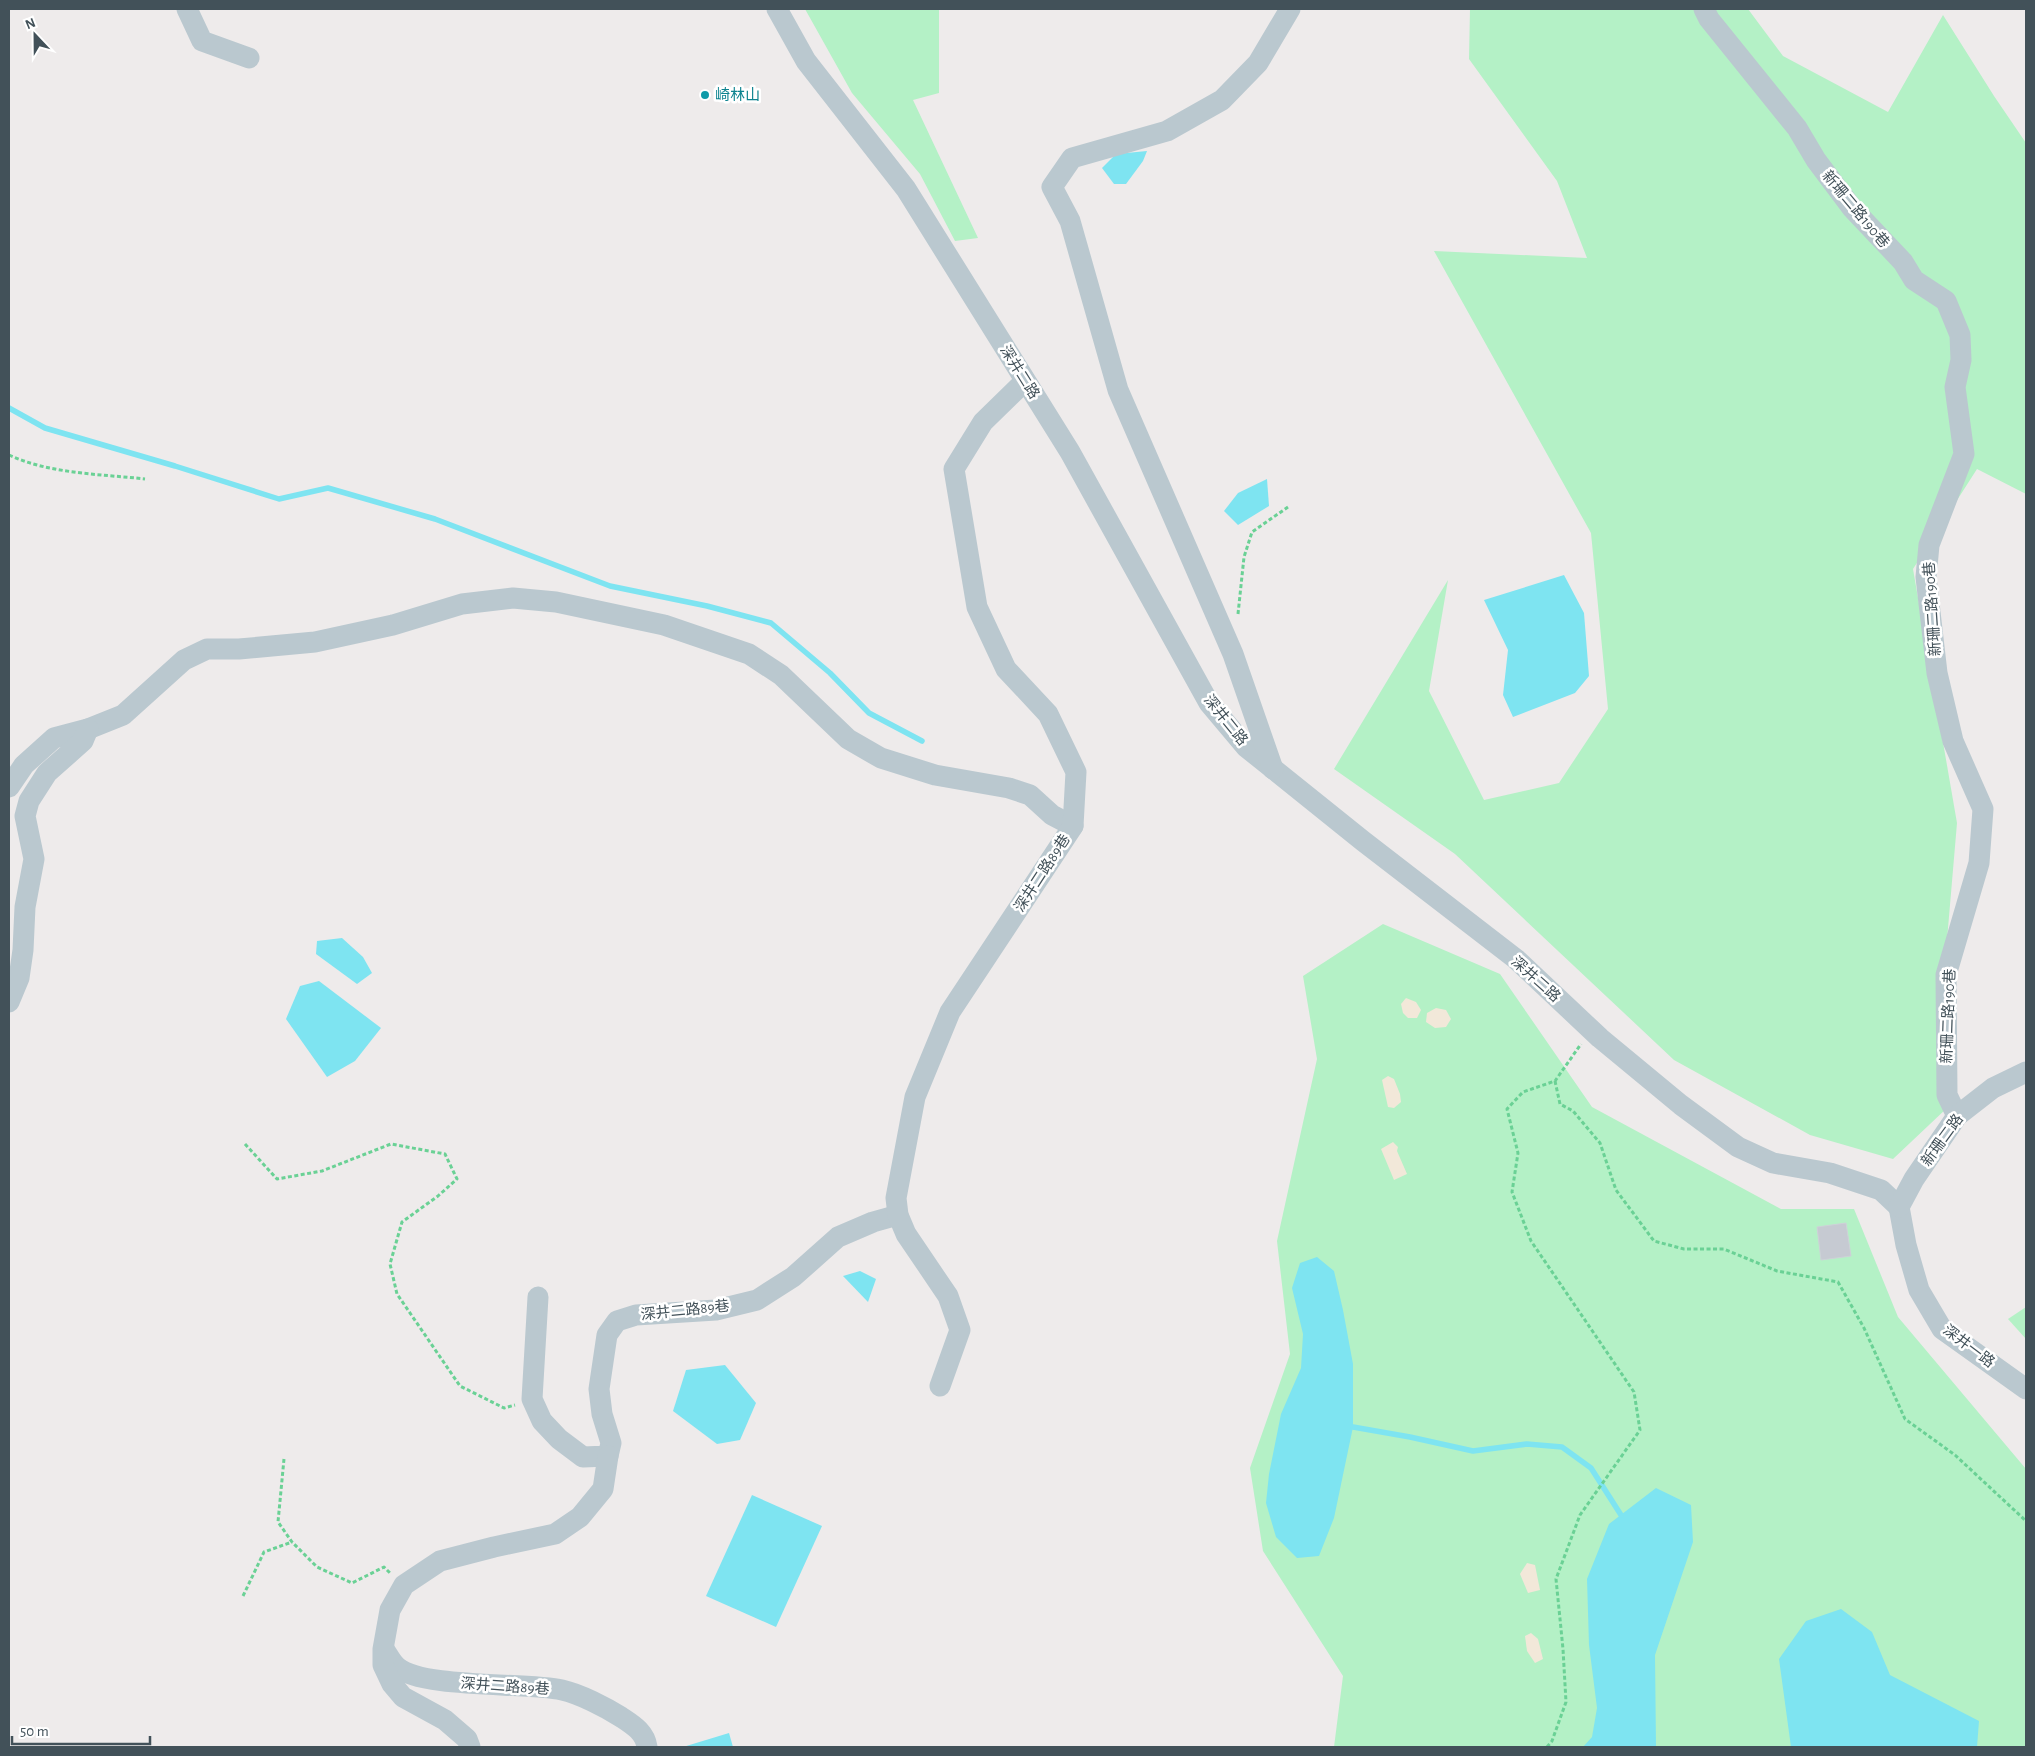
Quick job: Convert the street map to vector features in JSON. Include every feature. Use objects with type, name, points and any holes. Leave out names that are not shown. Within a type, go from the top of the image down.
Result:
[{"type":"street","points":[[187,9],[202,42],[249,58]]},
{"type":"street","name":"深井二路","points":[[777,9],[806,62],[906,189],[1070,452],[1209,704],[1246,747],[1516,959],[1592,1029],[1681,1105],[1738,1147],[1773,1163],[1830,1173],[1881,1190],[1899,1207]]},
{"type":"street","points":[[1273,769],[1233,654],[1118,390],[1070,221],[1052,186],[1072,158],[1167,131],[1222,100],[1258,63],[1290,9]]},
{"type":"street","name":"新珊二路190巷","points":[[1704,9],[1708,20],[1797,128],[1816,160],[1852,208],[1903,262],[1914,280],[1946,301],[1960,334],[1961,360],[1955,387],[1964,454],[1929,545],[1926,577],[1938,673],[1953,741],[1983,809],[1978,863],[1946,975],[1945,1064],[1947,1095],[1957,1116]]},
{"type":"street","name":"深井二路89巷","points":[[940,1386],[960,1330],[948,1296],[906,1234],[898,1215],[896,1198],[915,1097],[950,1012],[1073,826],[1076,772],[1048,714],[1006,668],[977,607],[954,469],[983,422],[1026,381]]},
{"type":"street","points":[[9,787],[24,764],[54,738],[88,729],[123,715],[184,660],[207,649],[239,649],[315,642],[393,625],[462,604],[513,598],[556,602],[664,625],[749,654],[781,675],[848,739],[881,758],[935,775],[1009,788],[1030,795],[1052,815],[1073,826]]},
{"type":"street","points":[[9,1002],[19,978],[26,907],[34,859],[26,816],[29,801],[47,773],[82,741],[88,729]]},
{"type":"street","name":"新珊二路","points":[[1899,1207],[1914,1179],[1957,1116],[1993,1088],[2026,1072]]},
{"type":"street","name":"深井一路","points":[[1899,1207],[1906,1245],[1919,1290],[1942,1329],[2026,1389]]},
{"type":"street","name":"深井二路89巷","points":[[470,1747],[466,1738],[445,1720],[403,1697],[392,1684],[383,1665],[383,1649],[390,1610],[404,1585],[440,1562],[494,1547],[555,1534],[580,1518],[603,1489],[611,1443],[602,1414],[600,1389],[606,1335],[617,1321],[636,1315],[716,1310],[757,1300],[793,1277],[838,1237],[873,1222],[898,1215]]},
{"type":"street","points":[[538,1297],[532,1399],[542,1421],[559,1439],[584,1457],[608,1456]]},
{"type":"street","name":"深井二路89巷","points":[[383,1649],[398,1668],[421,1677],[456,1682],[516,1684],[564,1690],[609,1709],[637,1727],[646,1741],[647,1747]]},
{"type":"path","points":[[9,455],[22,461],[50,468],[145,479]]},
{"type":"path","points":[[1237,615],[1244,557],[1252,532],[1288,507]]},
{"type":"path","points":[[1547,1747],[1552,1741],[1566,1702],[1556,1580],[1580,1515],[1640,1430],[1634,1392],[1531,1241],[1512,1192],[1518,1153],[1507,1109],[1523,1092],[1555,1081],[1592,1029]]},
{"type":"path","points":[[1555,1081],[1560,1104],[1573,1111],[1600,1143],[1616,1190],[1654,1242],[1684,1249],[1724,1249],[1776,1271],[1838,1282],[1864,1328],[1904,1419],[1954,1455],[2026,1521]]},
{"type":"path","points":[[245,1144],[277,1179],[322,1171],[391,1144],[445,1154],[457,1179],[438,1196],[402,1222],[390,1264],[397,1294],[460,1386],[504,1408],[532,1399]]},
{"type":"path","points":[[284,1459],[278,1522],[292,1542],[317,1568],[352,1583],[384,1567],[404,1585]]},
{"type":"path","points":[[243,1596],[264,1552],[292,1542]]},
{"type":"green space","points":[[805,9],[939,9],[939,93],[913,100],[978,238],[955,241],[920,174],[852,93]]},
{"type":"green space","points":[[1470,9],[1748,9],[1783,56],[1888,112],[1943,15],[2026,143],[2026,494],[1977,469],[1913,569],[1957,823],[1941,1010],[1947,1108],[1893,1159],[1810,1135],[1674,1060],[1455,854],[1334,769],[1448,580],[1429,691],[1484,800],[1559,783],[1608,709],[1591,533],[1434,251],[1587,258],[1557,181],[1469,59]]},
{"type":"green space","points":[[1383,924],[1500,974],[1592,1107],[1781,1209],[1854,1209],[1898,1317],[2026,1469],[2026,1747],[1334,1747],[1343,1676],[1263,1551],[1250,1468],[1290,1354],[1277,1241],[1317,1059],[1303,976]]},
{"type":"green space","points":[[2026,1307],[2026,1339],[2008,1319]]},
{"type":"sand","points":[[1406,998],[1416,1002],[1421,1010],[1417,1018],[1408,1018],[1403,1013],[1401,1004]]},
{"type":"sand","points":[[1436,1008],[1446,1010],[1451,1019],[1446,1027],[1435,1028],[1426,1022],[1427,1013]]},
{"type":"sand","points":[[1388,1076],[1394,1079],[1400,1094],[1401,1102],[1394,1108],[1388,1107],[1382,1080]]},
{"type":"sand","points":[[1393,1142],[1398,1147],[1397,1151],[1407,1174],[1394,1180],[1381,1149]]},
{"type":"sand","points":[[1527,1563],[1535,1565],[1540,1590],[1528,1593],[1520,1574]]},
{"type":"sand","points":[[1531,1633],[1538,1639],[1543,1659],[1535,1663],[1527,1651],[1525,1636]]},
{"type":"water","points":[[1147,151],[1143,161],[1126,184],[1114,184],[1102,168],[1116,154]]},
{"type":"water","points":[[1267,479],[1269,506],[1238,525],[1224,511],[1238,493]]},
{"type":"water","points":[[1564,575],[1584,613],[1589,676],[1575,693],[1513,717],[1503,695],[1508,650],[1484,600]]},
{"type":"water","points":[[342,938],[363,957],[372,973],[357,984],[316,954],[317,941]]},
{"type":"water","points":[[319,981],[381,1028],[355,1061],[327,1077],[286,1019],[300,986]]},
{"type":"water","points":[[1317,1257],[1334,1271],[1343,1310],[1353,1364],[1353,1427],[1334,1518],[1319,1556],[1297,1558],[1276,1537],[1266,1503],[1269,1474],[1281,1414],[1301,1368],[1303,1334],[1292,1288],[1300,1263]]},
{"type":"water","points":[[860,1271],[876,1279],[868,1302],[843,1276]]},
{"type":"water","points":[[725,1365],[756,1403],[740,1440],[717,1444],[673,1411],[686,1370]]},
{"type":"water","points":[[1656,1488],[1691,1505],[1693,1542],[1655,1655],[1656,1747],[1583,1747],[1592,1737],[1597,1708],[1589,1645],[1587,1579],[1609,1524]]},
{"type":"water","points":[[752,1495],[822,1526],[776,1627],[706,1596]]},
{"type":"water","points":[[1841,1609],[1872,1632],[1890,1675],[1979,1721],[1977,1747],[1791,1747],[1779,1659],[1806,1621]]},
{"type":"water","points":[[729,1733],[733,1747],[683,1747]]},
{"type":"building","points":[[1846,1223],[1851,1256],[1821,1260],[1817,1227]]},
{"type":"waterway","points":[[9,408],[45,428],[279,499],[328,488],[435,519],[610,586],[707,606],[771,623],[830,673],[869,713],[922,741]]},
{"type":"waterway","points":[[1353,1427],[1473,1451],[1527,1444],[1562,1447],[1591,1468],[1621,1515]]},
{"type":"place","name":"崎林山","points":[[705,95]]}]
